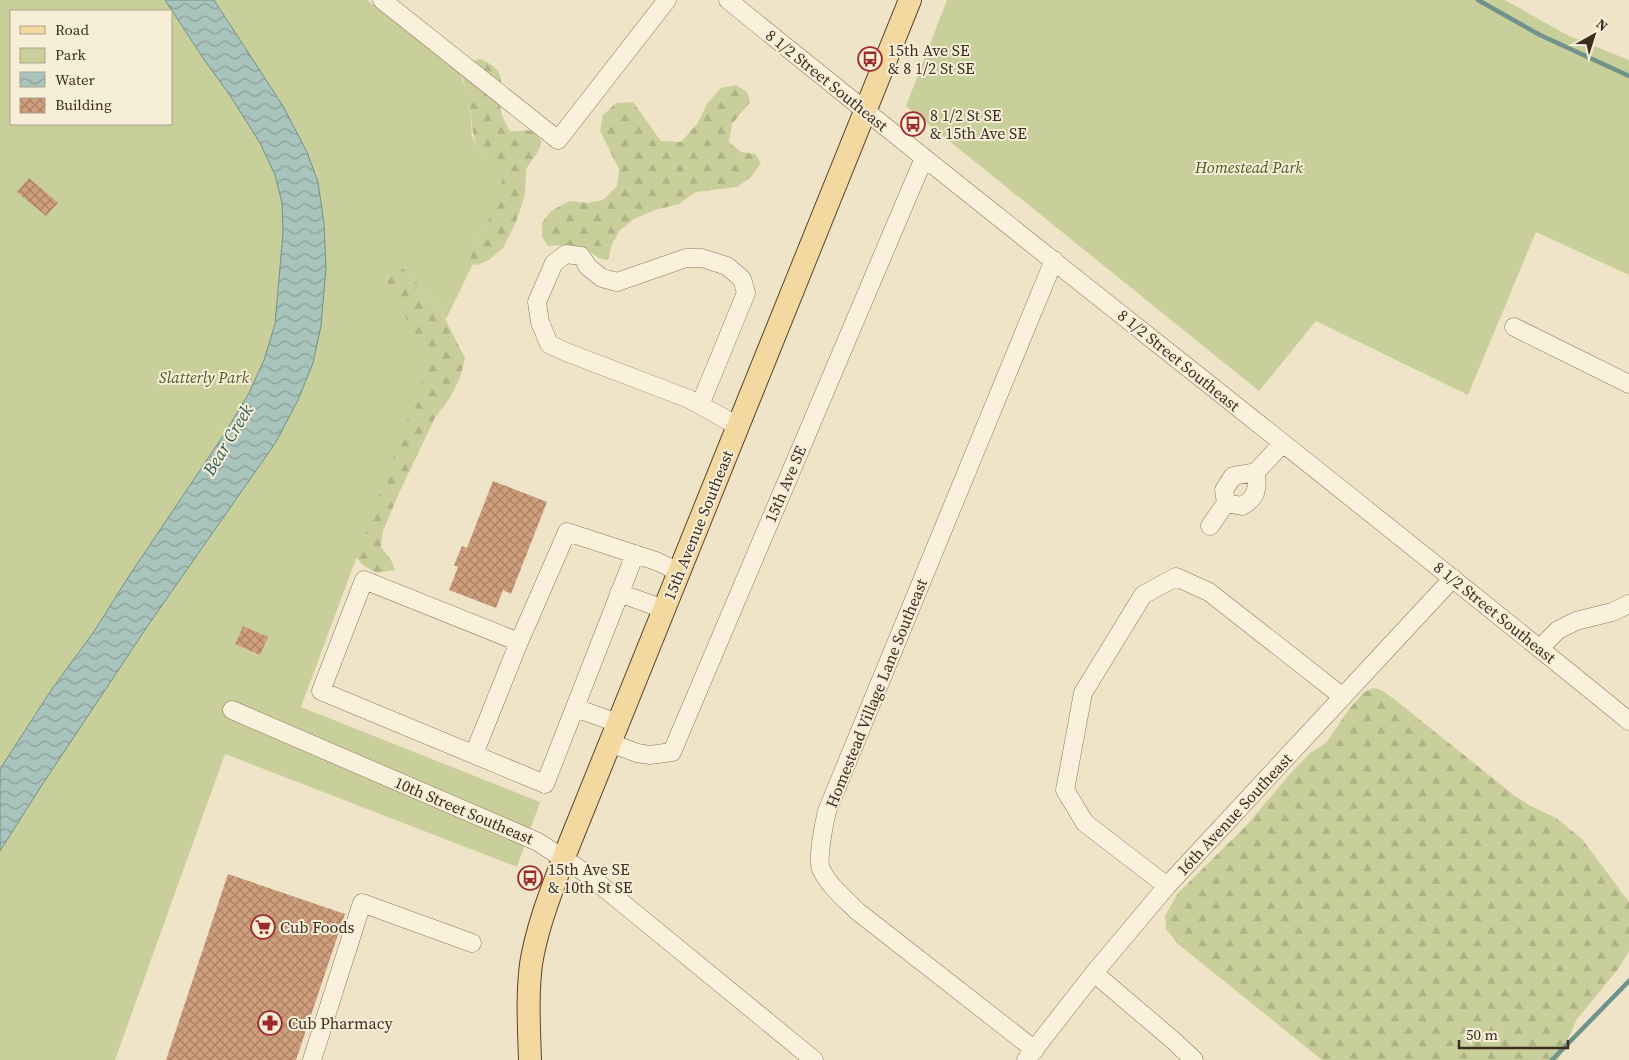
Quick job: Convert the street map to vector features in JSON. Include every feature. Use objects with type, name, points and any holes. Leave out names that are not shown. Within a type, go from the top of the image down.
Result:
[{"type":"main road","name":"15th Avenue Southeast","points":[[530,1060],[528,1019],[532,964],[542,918],[564,857],[910,0]]},
{"type":"street","points":[[382,0],[558,140],[667,0]]},
{"type":"street","name":"8 1/2 Street Southeast","points":[[728,0],[864,111],[1453,578],[1629,721]]},
{"type":"street","name":"15th Ave SE","points":[[614,733],[637,753],[650,755],[672,752],[924,158]]},
{"type":"street","points":[[700,405],[746,293],[742,279],[727,266],[702,258],[686,258],[617,282],[602,278],[588,267],[581,256],[566,254],[554,263],[537,302],[540,322],[549,344],[689,399],[738,426]]},
{"type":"street","name":"Homestead Village Lane Southeast","points":[[1031,1055],[858,911],[834,887],[820,868],[826,811],[1054,260]]},
{"type":"street","points":[[1514,327],[1629,384]]},
{"type":"street","points":[[1210,526],[1226,503],[1224,490],[1233,476],[1256,472],[1283,443]]},
{"type":"street","points":[[1226,503],[1242,506],[1251,501],[1257,489],[1256,472]]},
{"type":"street","points":[[474,754],[567,532],[656,561],[679,572]]},
{"type":"street","points":[[520,642],[364,580],[321,692],[545,784],[635,554]]},
{"type":"street","points":[[1167,886],[1085,823],[1066,790],[1083,693],[1143,595],[1176,577],[1209,592],[1343,697]]},
{"type":"street","name":"16th Avenue Southeast","points":[[1031,1055],[1094,973],[1167,886],[1453,578]]},
{"type":"street","points":[[619,593],[664,610]]},
{"type":"street","points":[[1540,648],[1558,630],[1576,621],[1612,612],[1629,604]]},
{"type":"street","points":[[575,708],[614,733]]},
{"type":"street","name":"10th Street Southeast","points":[[232,710],[538,842],[564,857],[814,1060]]},
{"type":"street","points":[[312,1060],[362,903],[472,943]]},
{"type":"street","points":[[1094,973],[1194,1060]]},
{"type":"green space","name":"Slatterly Park","points":[[0,0],[367,0],[462,75],[469,98],[472,136],[478,150],[489,153],[503,174],[500,197],[473,245],[470,259],[473,264],[446,319],[411,274],[396,264],[388,273],[386,283],[430,359],[301,707],[540,802],[517,867],[225,754],[115,1060],[0,1060]]},
{"type":"green space","name":"Homestead Park","points":[[947,0],[1505,0],[1569,36],[1629,60],[1629,275],[1536,232],[1468,395],[1316,321],[1259,391],[906,106]]},
{"type":"green space","points":[[480,59],[489,63],[499,72],[501,83],[500,105],[510,131],[531,131],[541,141],[539,150],[526,169],[525,195],[516,222],[503,248],[489,260],[478,265],[473,264],[470,259],[473,245],[487,223],[489,153],[478,150],[476,144],[462,70],[471,62]]},
{"type":"green space","points":[[736,85],[747,92],[750,102],[732,124],[729,142],[741,152],[755,154],[761,163],[751,177],[737,187],[696,192],[679,204],[655,210],[634,219],[620,230],[612,244],[608,260],[598,258],[587,250],[573,246],[548,246],[542,237],[542,223],[551,211],[570,201],[588,203],[603,200],[617,186],[619,169],[600,131],[603,115],[616,103],[633,102],[661,141],[681,142],[697,124],[707,104],[721,88]]},
{"type":"green space","points":[[395,263],[411,274],[426,295],[441,311],[465,358],[460,378],[449,399],[435,418],[383,531],[381,547],[391,560],[395,570],[376,573],[363,565],[351,551],[388,273]]},
{"type":"green space","points":[[1374,688],[1381,690],[1394,699],[1515,796],[1556,818],[1582,839],[1629,902],[1629,951],[1618,969],[1577,1019],[1558,1060],[1322,1060],[1178,944],[1166,929],[1165,916],[1178,893],[1246,826],[1310,753],[1326,743],[1350,708],[1364,692]]},
{"type":"water","name":"Bear Creek","points":[[165,0],[214,0],[283,106],[307,152],[318,182],[324,223],[326,268],[321,326],[313,363],[298,400],[276,442],[149,624],[0,851],[0,769],[52,689],[95,630],[223,436],[249,393],[264,360],[275,324],[283,233],[282,203],[275,175],[260,143]]},
{"type":"building","points":[[29,178],[58,203],[46,216],[17,192]]},
{"type":"building","points":[[493,481],[547,502],[511,594],[503,590],[496,608],[449,590],[458,567],[454,565],[462,546],[467,548]]},
{"type":"building","points":[[243,626],[268,637],[260,655],[235,644]]},
{"type":"building","points":[[228,874],[345,914],[296,1060],[166,1060]]},
{"type":"waterway","points":[[1478,0],[1540,35],[1629,76]]},
{"type":"waterway","points":[[1552,1060],[1629,981]]},
{"type":"place","name":"15th Ave SE & 8 1/2 St SE","points":[[870,59]]},
{"type":"place","name":"8 1/2 St SE & 15th Ave SE","points":[[913,124]]},
{"type":"place","name":"15th Ave SE & 10th St SE","points":[[530,878]]},
{"type":"place","name":"Cub Foods","points":[[263,927]]},
{"type":"place","name":"Cub Pharmacy","points":[[270,1023]]}]
